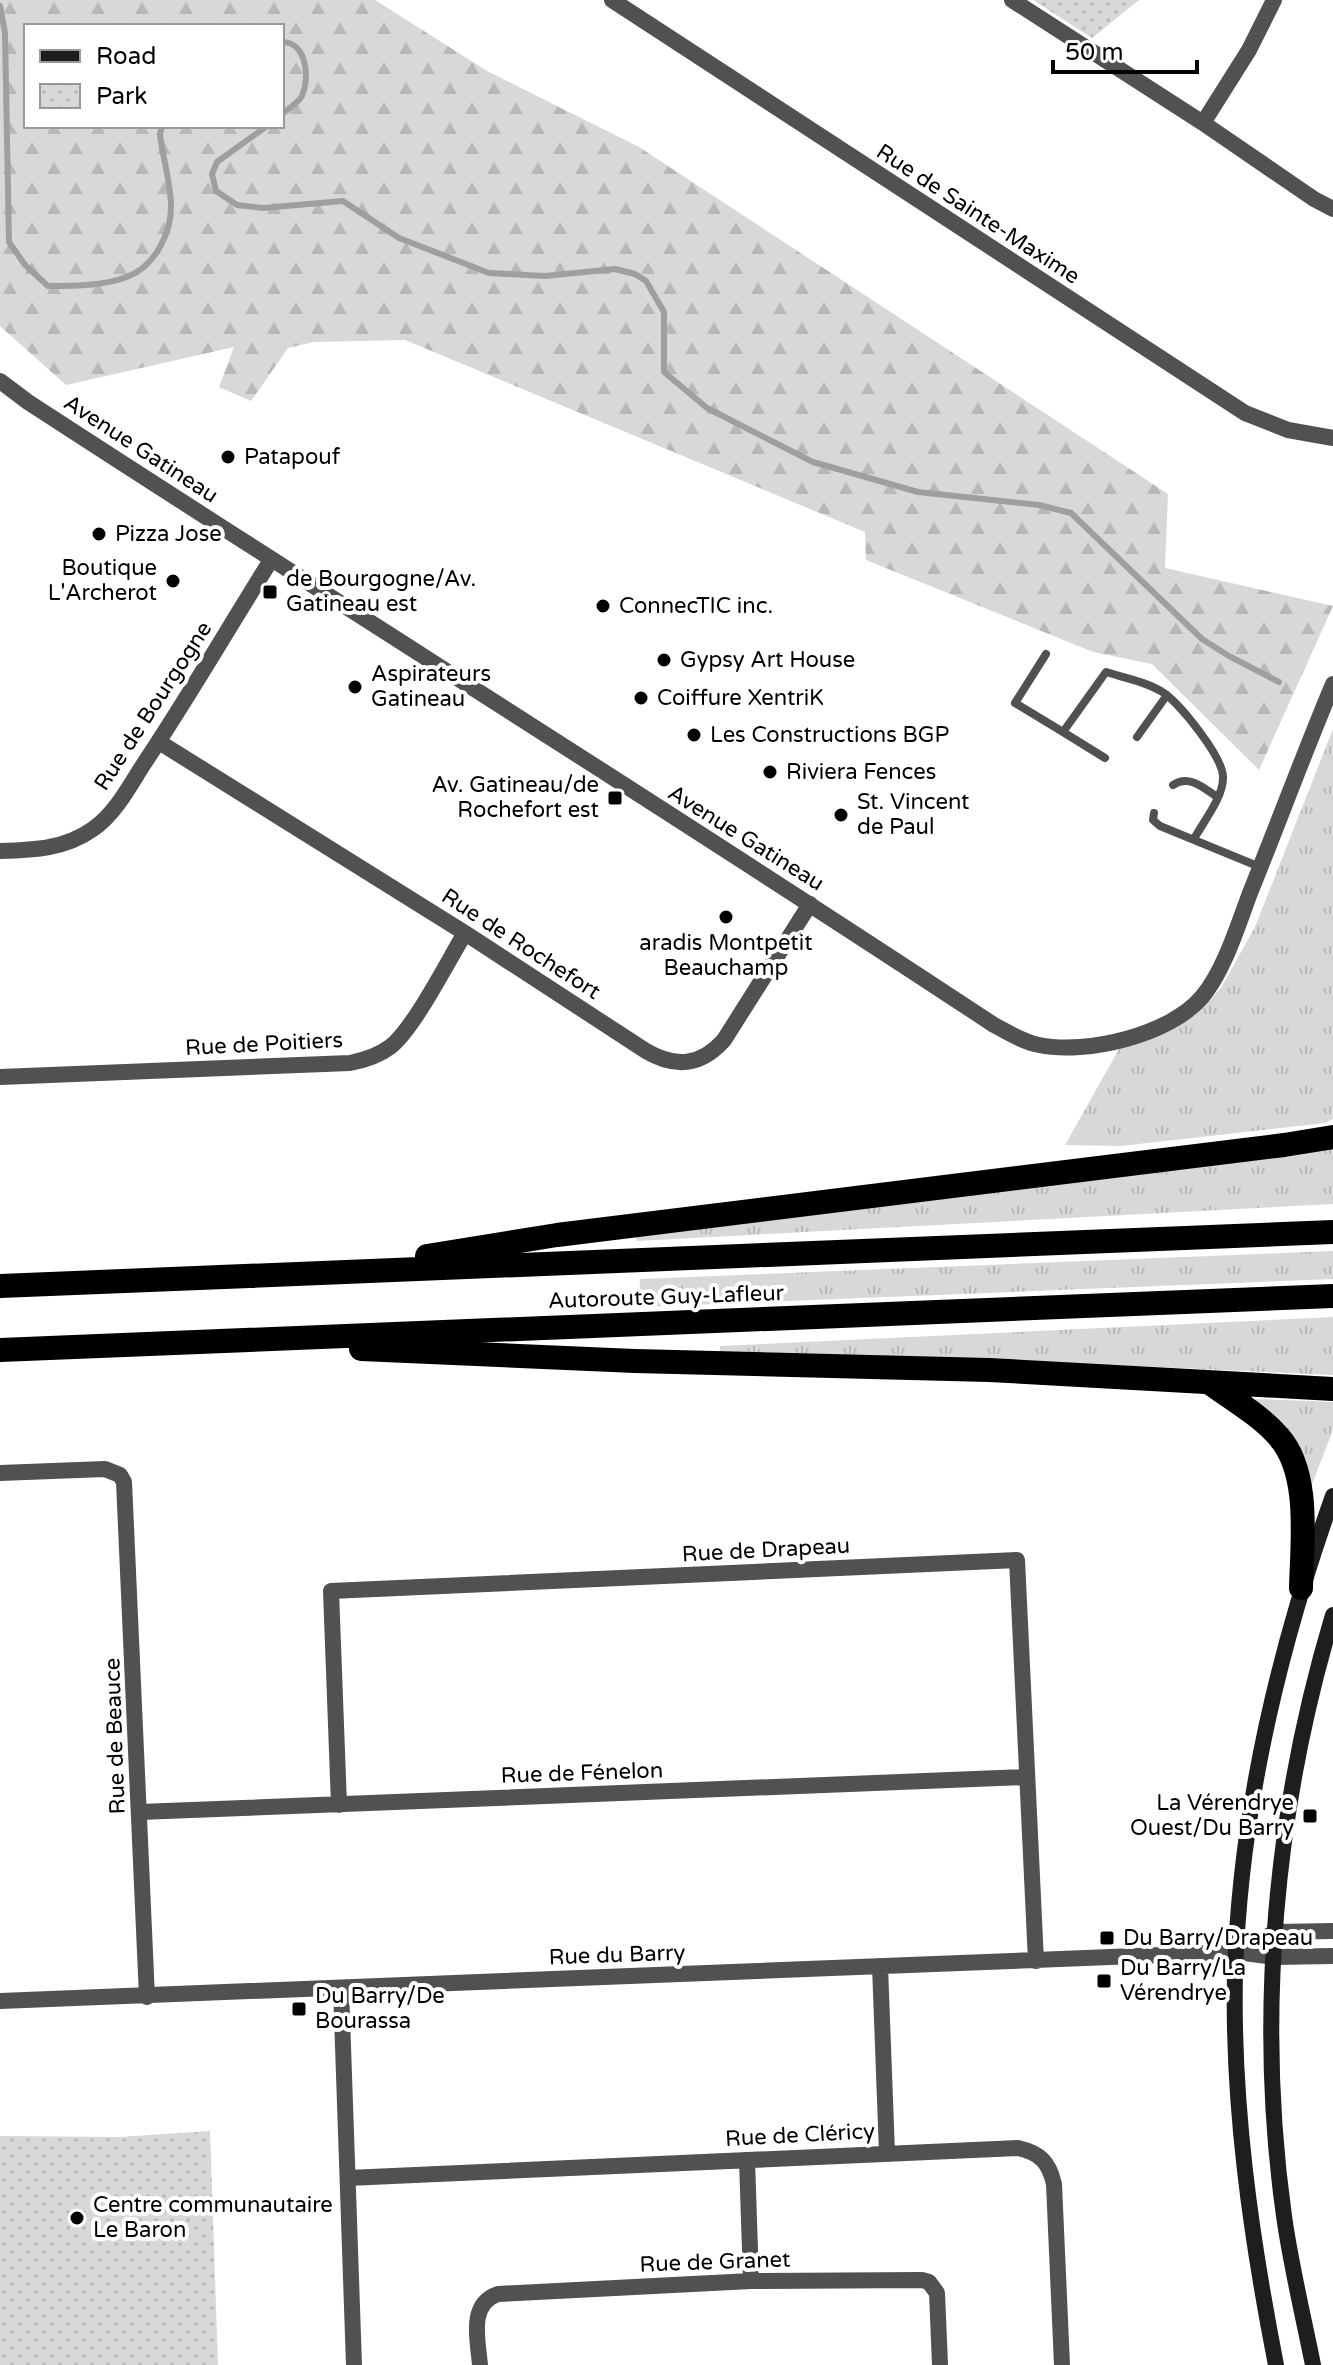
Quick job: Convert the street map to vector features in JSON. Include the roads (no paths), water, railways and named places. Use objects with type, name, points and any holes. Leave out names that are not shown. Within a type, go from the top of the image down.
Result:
[{"type":"highway","points":[[314,1273],[557,1235],[1333,1137]]},
{"type":"highway","name":"Autoroute Guy-Lafleur","points":[[0,1286],[1333,1232]]},
{"type":"highway","name":"Autoroute Guy-Lafleur","points":[[0,1350],[1333,1296]]},
{"type":"highway","points":[[199,1342],[635,1361],[989,1370],[1333,1389]]},
{"type":"highway","points":[[1210,1383],[1269,1427],[1291,1455],[1299,1485],[1303,1529],[1301,1588]]},
{"type":"main road","points":[[1276,2365],[1263,2297],[1242,2131],[1236,2045],[1236,1952],[1244,1858],[1278,1668],[1301,1588],[1333,1496]]},
{"type":"main road","points":[[1313,2365],[1279,2173],[1272,2056],[1274,1957],[1284,1848],[1298,1760],[1333,1615]]},
{"type":"street","name":"Rue de Sainte-Maxime","points":[[612,0],[618,7],[1245,413],[1288,430],[1333,438]]},
{"type":"street","points":[[1012,0],[1333,209]]},
{"type":"street","points":[[1203,123],[1249,50],[1274,0]]},
{"type":"street","name":"Avenue Gatineau","points":[[0,381],[271,560],[1016,1038],[1038,1045],[1100,1045],[1141,1034],[1180,1017],[1214,982],[1333,684]]},
{"type":"street","name":"Rue de Bourgogne","points":[[0,851],[60,846],[95,828],[125,793],[159,742],[271,560]]},
{"type":"street","name":"Rue de Rochefort","points":[[159,742],[465,933],[660,1060],[688,1063],[714,1051],[810,904]]},
{"type":"street","name":"Rue de Poitiers","points":[[0,1077],[365,1060],[380,1054],[403,1034],[465,933]]},
{"type":"street","name":"Rue de Beauce","points":[[0,1473],[105,1469],[120,1475],[126,1494],[147,1997]]},
{"type":"street","name":"Rue de Drapeau","points":[[339,1805],[331,1591],[1017,1560],[1036,1961]]},
{"type":"street","name":"Rue de Fénelon","points":[[140,1812],[1026,1777]]},
{"type":"street","name":"Rue du Barry","points":[[1236,1952],[1276,1932],[1333,1931]]},
{"type":"street","name":"Rue du Barry","points":[[0,2001],[1236,1952],[1274,1957],[1333,1956]]},
{"type":"street","points":[[880,1966],[887,2153]]},
{"type":"street","points":[[341,1988],[354,2365]]},
{"type":"street","name":"Rue de Cléricy","points":[[348,2178],[887,2153],[1018,2148],[1030,2151],[1047,2163],[1054,2184],[1062,2365]]},
{"type":"street","points":[[747,2160],[751,2281]]},
{"type":"street","name":"Rue de Granet","points":[[480,2365],[477,2316],[485,2300],[498,2294],[751,2281],[922,2280],[929,2282],[937,2293],[940,2365]]},
{"type":"lane","points":[[1046,654],[1015,703],[1105,758]]},
{"type":"lane","points":[[1063,732],[1106,672],[1150,685],[1167,695],[1209,744],[1224,776],[1217,797],[1194,839]]},
{"type":"lane","points":[[1137,737],[1167,695]]},
{"type":"lane","points":[[1173,785],[1180,780],[1188,780],[1217,797]]},
{"type":"lane","points":[[1154,813],[1153,820],[1160,826],[1261,867]]},
{"type":"waterway","points":[[0,6],[5,33],[9,242],[25,265],[48,286],[110,282],[139,271],[154,256],[165,236],[171,214],[162,128]]},
{"type":"waterway","points":[[284,42],[297,48],[306,71],[302,96],[284,112]]},
{"type":"waterway","points":[[264,128],[217,162],[212,174],[216,191],[237,205],[263,208],[343,201],[399,238],[489,273],[545,276],[615,269],[635,274],[646,281],[664,312],[664,372],[707,408],[813,462],[918,492],[1039,505],[1071,513],[1202,639],[1279,682]]},
{"type":"place","name":"Patapouf","points":[[228,457]]},
{"type":"place","name":"Pizza Jose","points":[[99,534]]},
{"type":"place","name":"Boutique L'Archerot","points":[[173,581]]},
{"type":"place","name":"de Bourgogne/Av. Gatineau est","points":[[270,592]]},
{"type":"place","name":"ConnecTIC inc.","points":[[603,606]]},
{"type":"place","name":"Gypsy Art House","points":[[664,660]]},
{"type":"place","name":"Aspirateurs Gatineau","points":[[355,687]]},
{"type":"place","name":"Coiffure XentriK","points":[[641,698]]},
{"type":"place","name":"Les Constructions BGP","points":[[694,735]]},
{"type":"place","name":"Riviera Fences","points":[[770,772]]},
{"type":"place","name":"Av. Gatineau/de Rochefort est","points":[[615,798]]},
{"type":"place","name":"St. Vincent de Paul","points":[[841,815]]},
{"type":"place","name":"aradis Montpetit Beauchamp","points":[[726,917]]},
{"type":"place","name":"La Vérendrye Ouest/Du Barry","points":[[1310,1816]]},
{"type":"place","name":"Du Barry/Drapeau","points":[[1107,1938]]},
{"type":"place","name":"Du Barry/La Vérendrye","points":[[1104,1981]]},
{"type":"place","name":"Du Barry/De Bourassa","points":[[299,2009]]},
{"type":"place","name":"Centre communautaire Le Baron","points":[[77,2218]]}]
